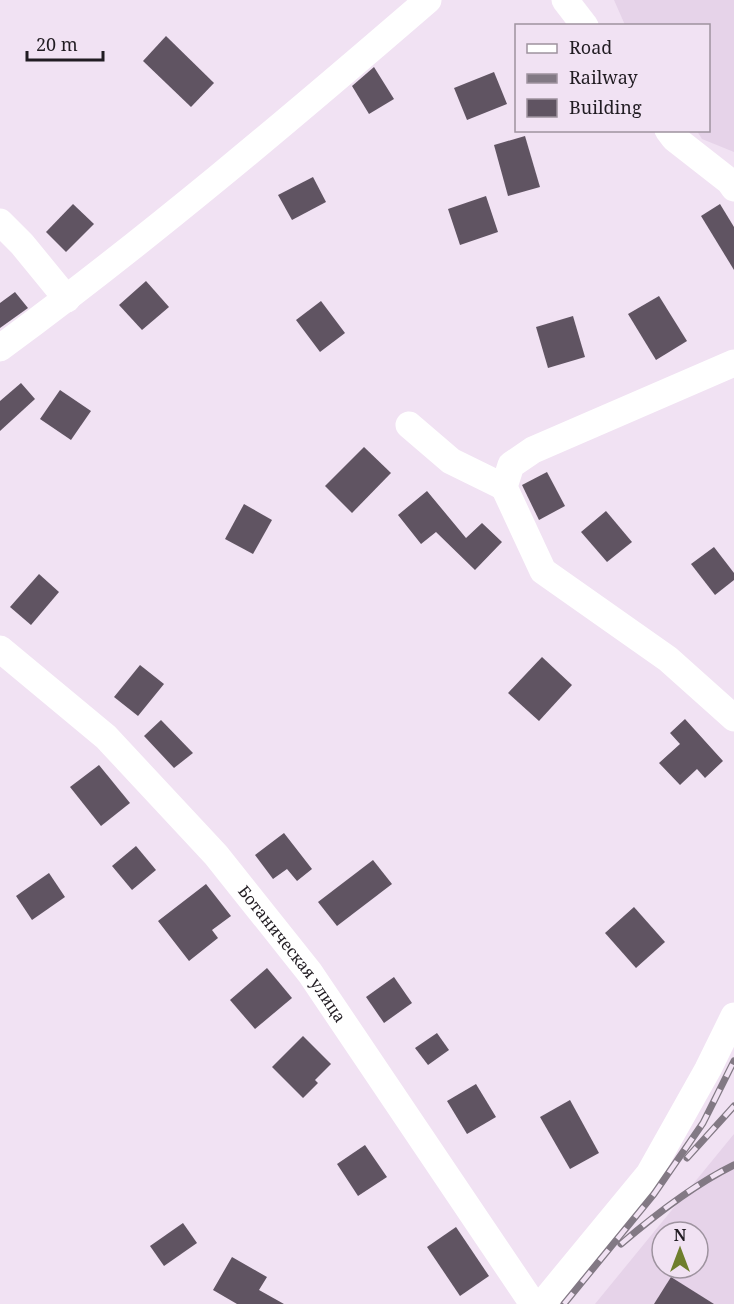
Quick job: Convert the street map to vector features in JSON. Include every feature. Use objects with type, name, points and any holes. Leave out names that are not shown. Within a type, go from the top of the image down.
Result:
[{"type":"street","points":[[0,348],[67,299],[307,104],[428,0]]},
{"type":"street","points":[[565,0],[583,24]]},
{"type":"street","points":[[670,132],[729,181],[734,188]]},
{"type":"street","points":[[0,222],[22,244],[67,299]]},
{"type":"street","points":[[504,487],[511,465],[533,450],[734,363]]},
{"type":"street","points":[[409,425],[451,461],[504,487],[543,571],[668,659],[734,718]]},
{"type":"street","name":"Ботаническая улица","points":[[0,649],[106,737],[216,855],[310,973],[532,1304]]},
{"type":"street","points":[[542,1304],[649,1174],[708,1069],[734,1016]]},
{"type":"shaded area","points":[[614,0],[734,0],[734,152],[702,139],[698,132],[710,132],[710,24],[625,24]]},
{"type":"shaded area","points":[[734,1134],[734,1304],[595,1304],[650,1237],[650,1280],[710,1280],[710,1220],[664,1220]]},
{"type":"building","points":[[166,36],[214,83],[191,107],[143,61]]},
{"type":"building","points":[[374,67],[394,99],[369,114],[352,86]]},
{"type":"building","points":[[494,72],[507,104],[467,120],[454,88]]},
{"type":"building","points":[[525,136],[540,187],[508,196],[494,145]]},
{"type":"building","points":[[313,177],[326,202],[292,220],[278,195]]},
{"type":"building","points":[[486,196],[498,232],[460,245],[448,209]]},
{"type":"building","points":[[73,204],[94,224],[66,252],[46,232]]},
{"type":"building","points":[[720,204],[734,227],[734,270],[701,216]]},
{"type":"building","points":[[146,281],[169,307],[142,330],[119,305]]},
{"type":"building","points":[[15,292],[28,308],[0,328],[0,303]]},
{"type":"building","points":[[659,296],[687,341],[656,360],[628,314]]},
{"type":"building","points":[[321,301],[345,333],[320,352],[296,320]]},
{"type":"building","points":[[573,316],[585,357],[548,368],[536,327]]},
{"type":"building","points":[[21,383],[35,399],[0,431],[0,401]]},
{"type":"building","points":[[60,390],[91,411],[71,440],[40,419]]},
{"type":"building","points":[[364,447],[391,473],[352,513],[325,486]]},
{"type":"building","points":[[547,472],[565,506],[539,520],[522,485]]},
{"type":"building","points":[[427,491],[466,538],[482,523],[502,542],[475,570],[436,532],[421,544],[398,515]]},
{"type":"building","points":[[244,504],[272,520],[253,554],[225,539]]},
{"type":"building","points":[[606,511],[632,542],[607,562],[581,532]]},
{"type":"building","points":[[714,547],[734,573],[734,580],[715,595],[691,564]]},
{"type":"building","points":[[39,574],[59,592],[31,625],[10,607]]},
{"type":"building","points":[[542,657],[572,685],[539,721],[508,693]]},
{"type":"building","points":[[140,665],[164,684],[138,716],[114,697]]},
{"type":"building","points":[[685,719],[723,761],[705,778],[697,769],[680,785],[659,763],[680,744],[670,733]]},
{"type":"building","points":[[161,720],[193,753],[174,768],[144,736]]},
{"type":"building","points":[[99,765],[130,803],[101,826],[70,787]]},
{"type":"building","points":[[284,833],[312,869],[297,881],[287,869],[273,879],[255,855]]},
{"type":"building","points":[[136,846],[156,870],[132,890],[112,866]]},
{"type":"building","points":[[373,860],[392,884],[337,926],[318,902]]},
{"type":"building","points":[[49,873],[65,897],[32,920],[16,896]]},
{"type":"building","points":[[206,884],[231,916],[212,930],[218,938],[189,961],[158,921]]},
{"type":"building","points":[[634,907],[665,942],[636,968],[605,933]]},
{"type":"building","points":[[267,968],[292,998],[255,1029],[230,1000]]},
{"type":"building","points":[[394,977],[412,1003],[384,1023],[366,997]]},
{"type":"building","points":[[437,1033],[449,1050],[428,1065],[415,1048]]},
{"type":"building","points":[[303,1036],[331,1064],[315,1080],[318,1083],[303,1098],[272,1067]]},
{"type":"building","points":[[476,1084],[496,1117],[467,1134],[447,1101]]},
{"type":"building","points":[[570,1100],[599,1153],[570,1169],[540,1117]]},
{"type":"building","points":[[365,1145],[387,1177],[358,1196],[337,1164]]},
{"type":"building","points":[[183,1223],[197,1243],[164,1266],[150,1246]]},
{"type":"building","points":[[456,1227],[489,1276],[460,1296],[427,1247]]},
{"type":"building","points":[[232,1257],[267,1277],[259,1290],[284,1304],[237,1304],[213,1290]]},
{"type":"building","points":[[669,1280],[676,1280],[714,1304],[654,1304]]},
{"type":"railway","points":[[564,1304],[654,1194],[703,1123],[734,1061]]},
{"type":"railway","points":[[687,1158],[734,1106]]},
{"type":"railway","points":[[621,1244],[675,1201],[734,1165]]}]
